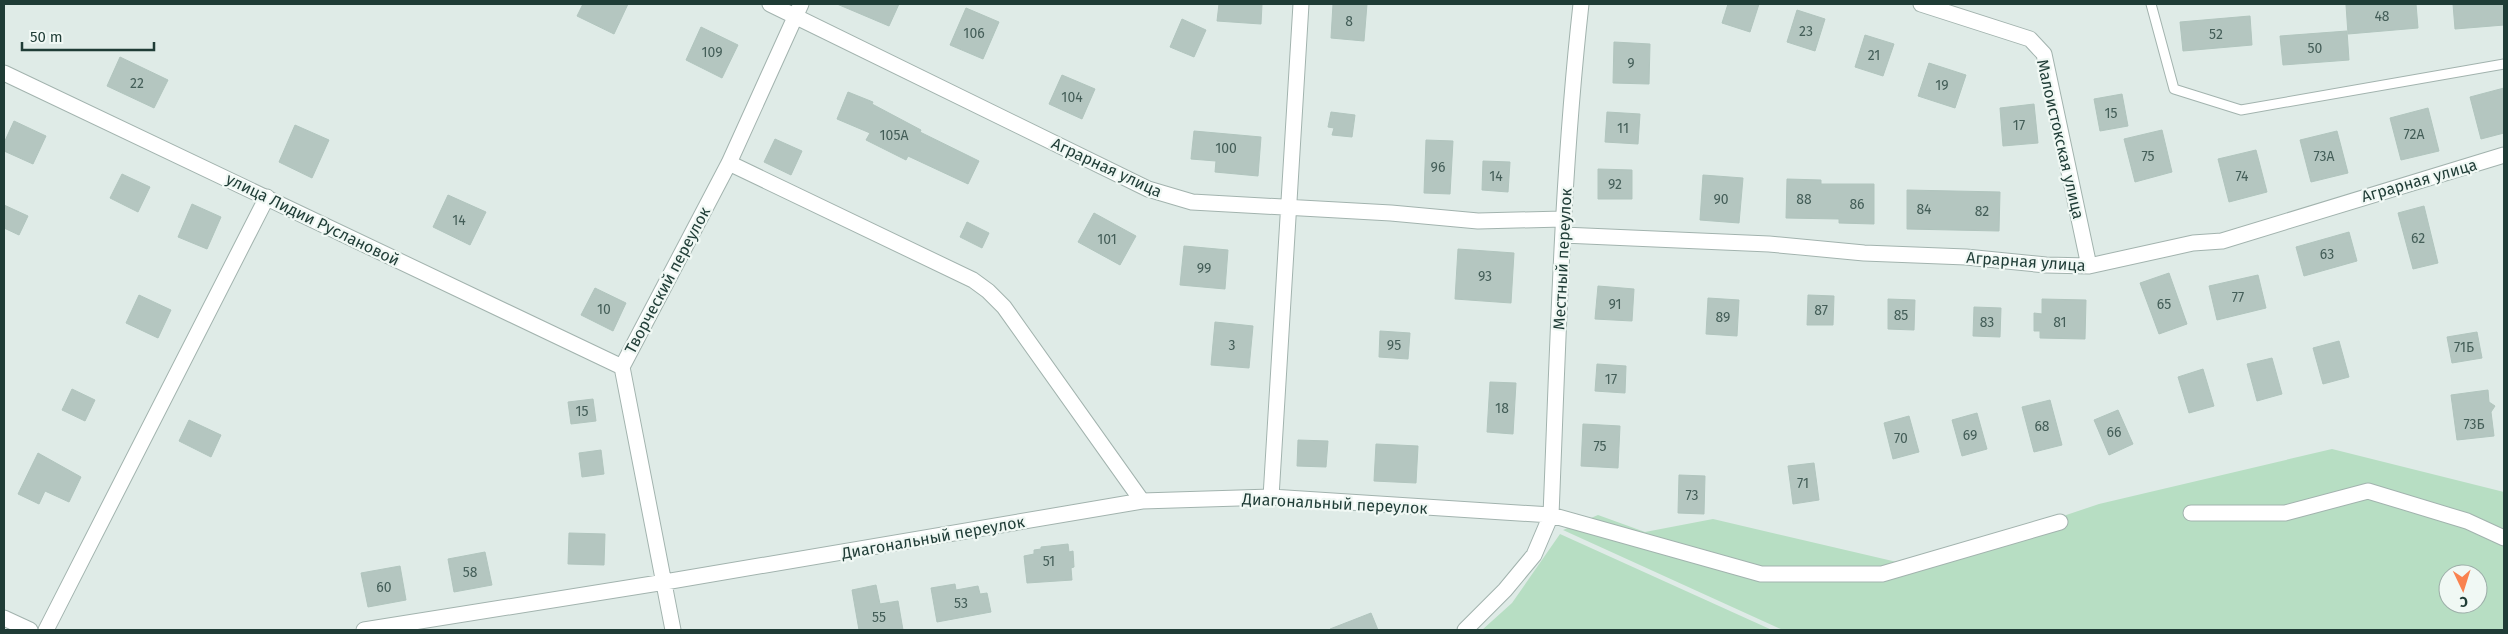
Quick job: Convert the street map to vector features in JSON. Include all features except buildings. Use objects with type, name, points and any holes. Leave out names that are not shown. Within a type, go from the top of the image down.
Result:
[{"type":"street","name":"Аграрная улица","points":[[770,4],[798,10],[1148,189],[1192,202],[1290,207],[1478,221],[1563,219]]},
{"type":"street","points":[[1271,497],[1301,4]]},
{"type":"street","name":"Местный переулок","points":[[1551,515],[1563,219],[1573,75],[1581,4]]},
{"type":"street","name":"Малоистокская улица","points":[[1921,4],[2030,39],[2044,54],[2089,266]]},
{"type":"street","name":"Творческий переулок","points":[[672,630],[665,582],[622,367],[729,163],[798,10]]},
{"type":"street","name":"улица Лидии Руслановой","points":[[4,73],[622,367]]},
{"type":"street","name":"Аграрная улица","points":[[1563,235],[1769,244],[1864,253],[1966,257],[2046,266],[2089,266],[2192,243],[2222,241],[2504,155]]},
{"type":"street","points":[[729,163],[972,280],[988,291],[1004,307],[1142,501]]},
{"type":"street","points":[[46,630],[267,197]]},
{"type":"street","points":[[2191,513],[2285,512],[2368,491],[2468,521],[2504,538]]},
{"type":"street","name":"Диагональный переулок","points":[[364,630],[665,582],[1142,501],[1271,497],[1551,515],[1761,574],[1882,574],[2060,522]]},
{"type":"street","points":[[1465,630],[1505,590],[1534,555],[1551,515]]},
{"type":"street","points":[[4,618],[30,630]]},
{"type":"lane","points":[[2151,4],[2174,89],[2241,110],[2504,64]]},
{"type":"green space","points":[[2332,449],[2504,492],[2504,630],[1783,630],[1563,530],[1598,515],[1645,532],[1713,519],[1914,566],[2099,504]]},
{"type":"green space","points":[[1560,534],[1772,630],[1482,630],[1512,603]]}]
